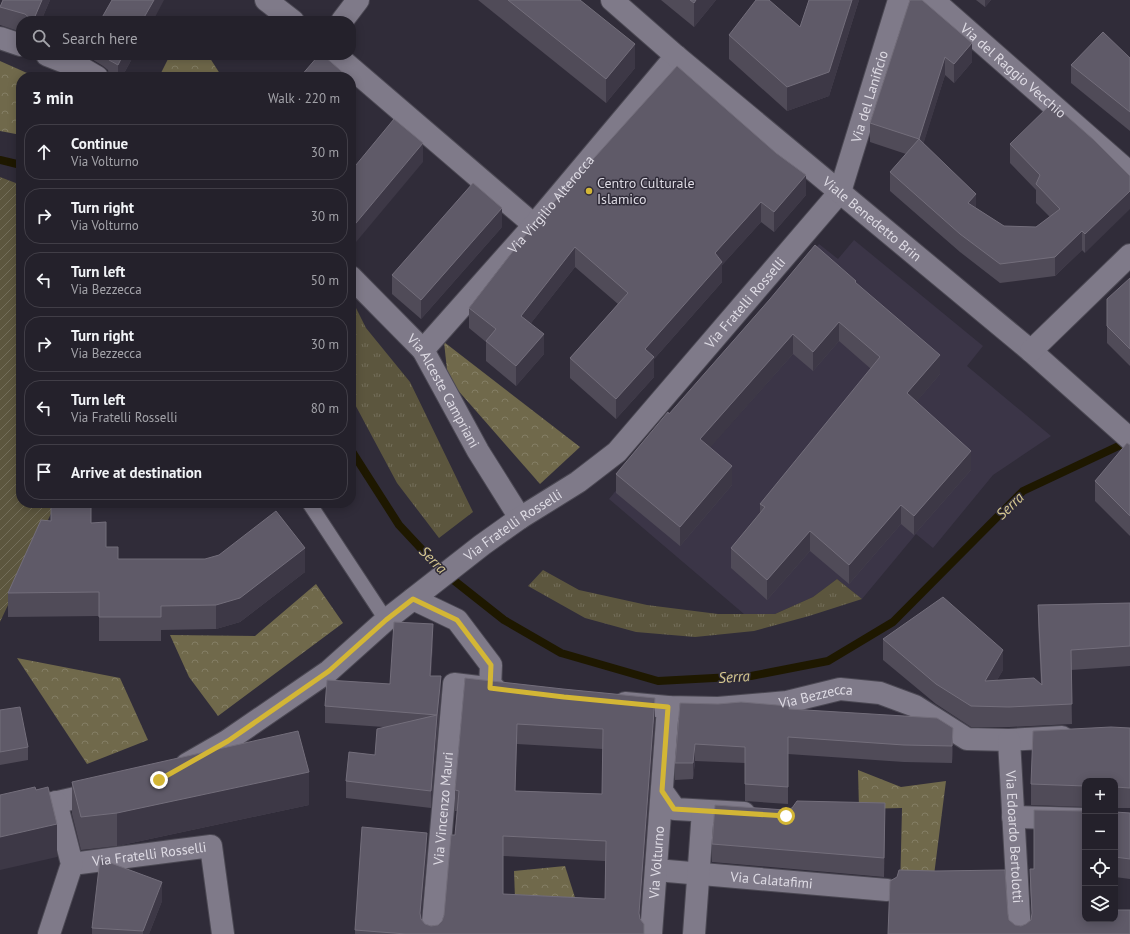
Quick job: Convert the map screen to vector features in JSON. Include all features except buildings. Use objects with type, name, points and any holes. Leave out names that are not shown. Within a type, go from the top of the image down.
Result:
[{"type":"street","points":[[266,0],[287,16]]},
{"type":"street","points":[[346,16],[358,0]]},
{"type":"street","name":"Viale Benedetto Brin","points":[[612,0],[676,56],[1031,351],[1130,439]]},
{"type":"street","name":"Via del Lanificio","points":[[840,192],[899,0]]},
{"type":"street","name":"Via del Raggio Vecchio","points":[[933,0],[1130,173]]},
{"type":"street","points":[[0,38],[16,43]]},
{"type":"street","name":"Via Virgilio Alterocca","points":[[423,350],[534,225],[676,56]]},
{"type":"street","points":[[60,60],[89,72]]},
{"type":"street","points":[[342,60],[356,72]]},
{"type":"street","points":[[356,72],[534,225]]},
{"type":"street","name":"Via Fratelli Rosselli","points":[[172,772],[228,741],[329,671],[386,620],[482,545],[520,518],[578,482],[617,452],[840,192]]},
{"type":"street","points":[[1031,351],[1130,255]]},
{"type":"street","name":"Via Alceste Campriani","points":[[356,282],[423,350],[478,451],[520,518]]},
{"type":"street","points":[[421,592],[457,620],[491,665],[490,688],[512,691]]},
{"type":"street","name":"Via Vincenzo Mauri","points":[[432,934],[454,684],[490,688]]},
{"type":"street","name":"Via Bezzecca","points":[[608,701],[668,707],[718,708],[787,702],[840,689],[880,693],[916,706],[967,739],[1009,740],[1085,736]]},
{"type":"street","name":"Via Volturno","points":[[651,934],[668,707]]},
{"type":"street","name":"Via Edoardo Bertolotti","points":[[1009,740],[1020,934]]},
{"type":"street","points":[[0,815],[122,788]]},
{"type":"street","name":"Via Volturno","points":[[662,791],[674,809],[763,814]]},
{"type":"street","name":"Via Fratelli Rosselli","points":[[49,934],[72,864],[56,802]]},
{"type":"street","points":[[694,934],[703,811]]},
{"type":"street","points":[[1013,818],[1082,820]]},
{"type":"street","name":"Via Fratelli Rosselli","points":[[72,864],[211,846],[223,934]]},
{"type":"street","name":"Via Calatafimi","points":[[656,870],[887,890]]},
{"type":"lane","points":[[312,508],[386,620]]},
{"type":"shaded area","points":[[854,240],[983,346],[967,366],[1051,436],[993,475],[933,548],[916,534],[862,599],[837,579],[813,597],[775,614],[744,614],[609,499],[819,244],[838,259]]},
{"type":"green space","points":[[168,60],[211,60],[219,72],[162,72]]},
{"type":"green space","points":[[0,61],[25,72],[16,72],[16,134],[0,131]]},
{"type":"green space","points":[[0,177],[16,183],[16,508],[54,508],[0,622]]},
{"type":"green space","points":[[356,308],[366,328],[410,382],[473,512],[439,538],[397,483],[356,406]]},
{"type":"green space","points":[[444,342],[580,447],[540,484],[448,379]]},
{"type":"green space","points":[[543,570],[579,590],[647,605],[718,614],[775,614],[813,597],[837,579],[862,599],[809,616],[754,631],[695,637],[636,632],[585,618],[528,586]]},
{"type":"green space","points":[[316,584],[343,623],[218,716],[189,677],[170,635],[255,636]]},
{"type":"green space","points":[[17,658],[120,678],[148,740],[87,764]]},
{"type":"green space","points":[[858,770],[901,787],[946,781],[932,891],[900,892],[902,808],[859,809]]},
{"type":"green space","points":[[565,866],[578,907],[515,898],[514,871]]},
{"type":"waterway","name":"Serra","points":[[0,160],[16,164]]},
{"type":"waterway","name":"Serra","points":[[356,458],[399,525],[442,571],[504,620],[561,653],[658,681],[751,676],[828,661],[893,622],[1023,491],[1129,441]]},
{"type":"place","name":"Centro Culturale Islamico","points":[[589,191]]},
{"type":"route","points":[[159,780],[228,741],[329,671],[386,620],[413,599],[457,620],[491,665],[490,688],[668,707],[662,791],[674,809],[786,816]]}]
